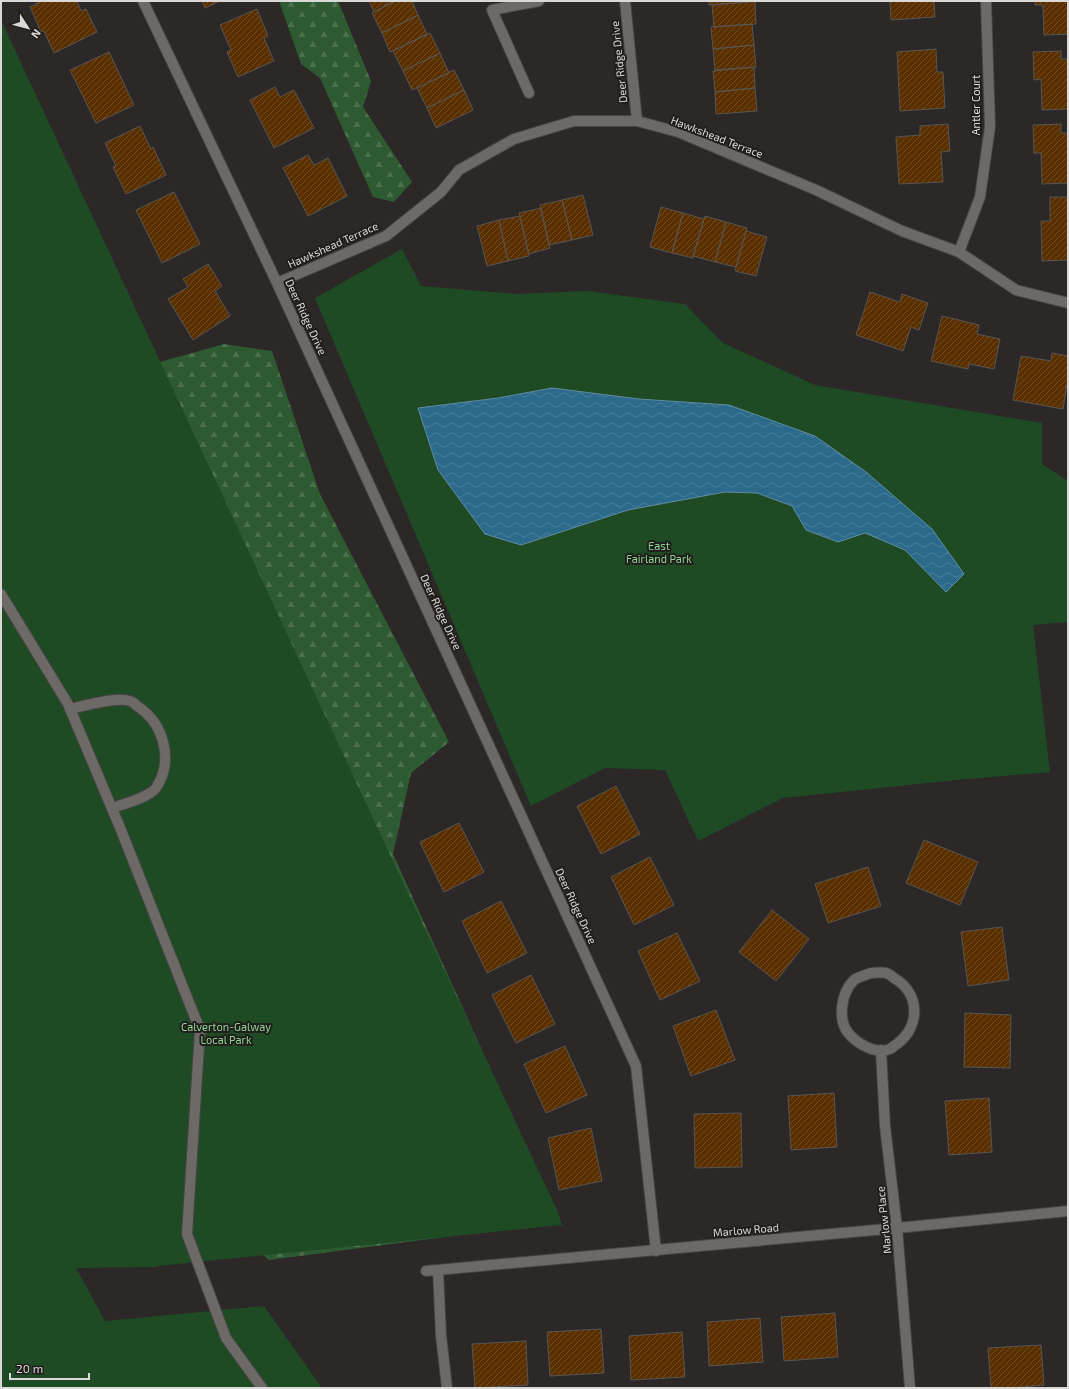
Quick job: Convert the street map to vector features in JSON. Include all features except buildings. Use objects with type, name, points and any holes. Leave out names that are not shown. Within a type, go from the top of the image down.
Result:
[{"type":"street","name":"Deer Ridge Drive","points":[[143,1],[277,283],[636,1066],[656,1251]]},
{"type":"street","points":[[528,93],[492,10],[539,1]]},
{"type":"street","name":"Deer Ridge Drive","points":[[625,1],[636,121]]},
{"type":"street","name":"Antler Court","points":[[959,252],[980,197],[990,127],[986,1]]},
{"type":"street","name":"Hawkshead Terrace","points":[[277,283],[386,236],[440,192],[459,170],[514,139],[574,121],[636,121],[678,132],[816,190],[902,231],[959,252],[1016,290],[1068,303]]},
{"type":"street","points":[[1,594],[68,704],[112,808],[200,1030],[187,1234],[226,1338],[262,1388]]},
{"type":"street","points":[[70,710],[111,700],[130,700],[146,711],[158,727],[165,750],[163,773],[155,789],[141,798],[112,808]]},
{"type":"street","points":[[871,973],[886,973],[899,981],[909,990],[914,1002],[912,1023],[908,1034],[890,1049],[881,1050],[869,1048],[856,1041],[847,1031],[842,1019],[844,994],[854,980],[871,973]]},
{"type":"street","name":"Marlow Place","points":[[881,1050],[885,1126],[897,1228],[910,1388]]},
{"type":"street","name":"Marlow Road","points":[[426,1271],[656,1251],[1068,1211]]},
{"type":"street","points":[[438,1270],[441,1335],[447,1388]]},
{"type":"green space","points":[[279,1],[338,1],[371,81],[363,107],[412,182],[394,202],[373,197],[320,78],[301,64]]},
{"type":"green space","name":"Calverton-Galway Local Park","points":[[1,20],[558,1212],[562,1225],[156,1267],[76,1268],[105,1321],[264,1306],[322,1388],[1,1388]]},
{"type":"green space","points":[[1,21],[160,362],[224,344],[272,351],[320,494],[449,742],[411,773],[393,854],[560,1222],[269,1260],[233,1230]]},
{"type":"green space","name":"East Fairland Park","points":[[402,249],[421,286],[515,294],[587,291],[685,304],[723,343],[815,385],[1042,423],[1042,464],[1068,481],[1068,622],[1033,625],[1050,772],[783,798],[698,841],[665,770],[605,768],[531,806],[315,298]]},
{"type":"water","points":[[552,388],[639,399],[729,405],[815,436],[866,472],[932,529],[964,574],[946,592],[905,550],[865,533],[838,542],[806,530],[792,506],[757,493],[725,492],[628,510],[521,545],[485,534],[438,470],[418,408],[498,398]]}]
